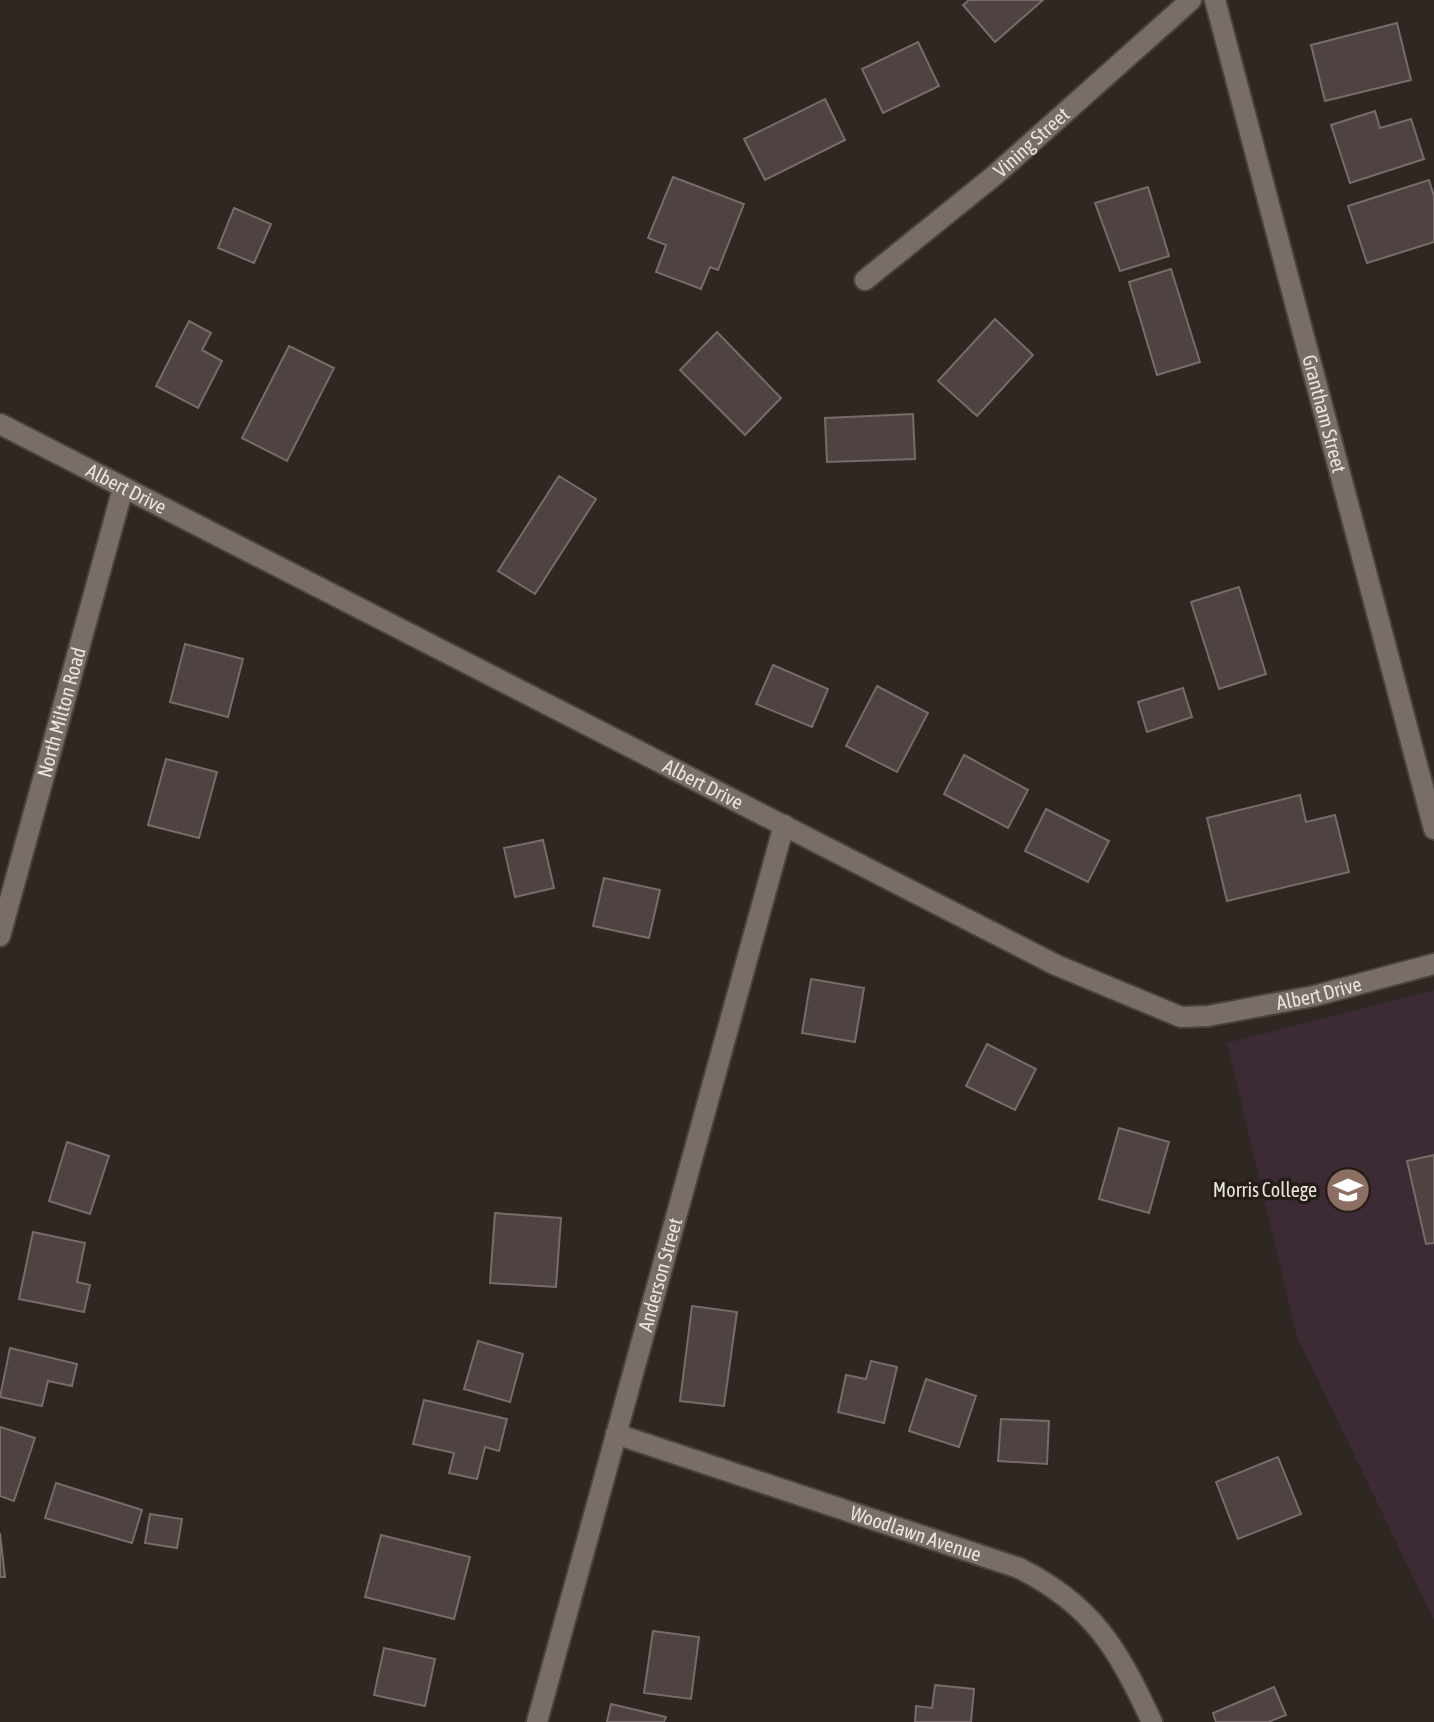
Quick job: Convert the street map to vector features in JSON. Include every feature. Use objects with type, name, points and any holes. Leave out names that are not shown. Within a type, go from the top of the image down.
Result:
[{"type":"street","name":"Vining Street","points":[[865,280],[995,175],[1191,0]]},
{"type":"street","name":"Grantham Street","points":[[1215,0],[1434,829]]},
{"type":"street","name":"Albert Drive","points":[[0,424],[1056,965],[1181,1017],[1208,1016],[1314,996],[1434,964]]},
{"type":"street","name":"North Milton Road","points":[[0,936],[123,488]]},
{"type":"street","name":"Anderson Street","points":[[537,1722],[784,825]]},
{"type":"street","name":"Woodlawn Avenue","points":[[616,1434],[1019,1568],[1048,1582],[1073,1600],[1116,1652],[1152,1722]]},
{"type":"shaded area","name":"Morris College","points":[[1434,990],[1434,1620],[1297,1337],[1227,1043]]},
{"type":"building","points":[[969,0],[1043,0],[995,42],[963,5]]},
{"type":"building","points":[[1397,23],[1411,80],[1325,101],[1311,45]]},
{"type":"building","points":[[918,42],[939,86],[883,113],[862,69]]},
{"type":"building","points":[[825,99],[845,140],[765,180],[744,139]]},
{"type":"building","points":[[1375,111],[1380,128],[1411,119],[1424,159],[1350,183],[1331,125]]},
{"type":"building","points":[[673,177],[744,204],[718,270],[710,267],[701,289],[656,272],[666,245],[648,238]]},
{"type":"building","points":[[1429,180],[1434,196],[1434,242],[1367,263],[1348,206]]},
{"type":"building","points":[[1148,187],[1169,256],[1120,271],[1095,203]]},
{"type":"building","points":[[234,208],[271,224],[254,263],[218,248]]},
{"type":"building","points":[[1171,269],[1200,362],[1157,375],[1129,282]]},
{"type":"building","points":[[995,319],[1033,355],[977,416],[938,381]]},
{"type":"building","points":[[189,321],[211,333],[202,350],[222,361],[198,408],[156,386]]},
{"type":"building","points":[[717,332],[781,398],[745,435],[680,370]]},
{"type":"building","points":[[289,346],[334,368],[287,461],[242,438]]},
{"type":"building","points":[[913,414],[915,459],[827,462],[825,418]]},
{"type":"building","points":[[559,476],[596,499],[535,594],[498,571]]},
{"type":"building","points":[[1239,587],[1266,674],[1219,689],[1191,602]]},
{"type":"building","points":[[185,644],[243,659],[228,717],[170,702]]},
{"type":"building","points":[[773,665],[828,689],[812,727],[756,704]]},
{"type":"building","points":[[877,686],[928,713],[897,772],[846,746]]},
{"type":"building","points":[[1183,688],[1192,717],[1147,732],[1138,702]]},
{"type":"building","points":[[964,755],[1028,790],[1008,828],[944,794]]},
{"type":"building","points":[[166,759],[217,772],[199,838],[148,825]]},
{"type":"building","points":[[1300,795],[1306,822],[1335,815],[1349,872],[1227,901],[1207,818]]},
{"type":"building","points":[[1046,809],[1109,841],[1088,882],[1025,851]]},
{"type":"building","points":[[543,840],[554,888],[515,897],[504,848]]},
{"type":"building","points":[[604,878],[660,890],[649,938],[593,926]]},
{"type":"building","points":[[811,979],[864,988],[855,1042],[802,1033]]},
{"type":"building","points":[[987,1044],[1036,1069],[1015,1110],[966,1086]]},
{"type":"building","points":[[1119,1128],[1169,1142],[1149,1213],[1099,1199]]},
{"type":"building","points":[[67,1142],[109,1156],[90,1214],[49,1201]]},
{"type":"building","points":[[1434,1155],[1434,1243],[1426,1244],[1407,1161]]},
{"type":"building","points":[[495,1213],[561,1218],[556,1287],[490,1283]]},
{"type":"building","points":[[33,1232],[85,1243],[77,1282],[90,1285],[84,1312],[19,1299]]},
{"type":"building","points":[[692,1306],[737,1312],[724,1406],[680,1401]]},
{"type":"building","points":[[478,1341],[523,1354],[510,1402],[464,1389]]},
{"type":"building","points":[[10,1348],[77,1364],[72,1386],[48,1381],[42,1406],[0,1397]]},
{"type":"building","points":[[871,1361],[897,1367],[884,1423],[838,1412],[846,1375],[866,1379]]},
{"type":"building","points":[[926,1379],[976,1396],[959,1447],[909,1431]]},
{"type":"building","points":[[424,1400],[507,1419],[499,1451],[485,1447],[477,1479],[449,1473],[454,1453],[413,1444]]},
{"type":"building","points":[[1001,1419],[1049,1421],[1047,1464],[998,1461]]},
{"type":"building","points":[[0,1427],[35,1438],[14,1501],[0,1496]]},
{"type":"building","points":[[1278,1457],[1301,1514],[1238,1539],[1216,1482]]},
{"type":"building","points":[[56,1483],[142,1510],[132,1543],[45,1518]]},
{"type":"building","points":[[150,1514],[182,1519],[177,1548],[145,1543]]},
{"type":"building","points":[[0,1533],[5,1577],[0,1577]]},
{"type":"building","points":[[381,1535],[470,1557],[454,1619],[365,1597]]},
{"type":"building","points":[[653,1631],[699,1637],[691,1699],[644,1693]]},
{"type":"building","points":[[384,1648],[435,1659],[425,1706],[374,1695]]},
{"type":"building","points":[[935,1685],[974,1689],[971,1722],[915,1722],[916,1706],[932,1708]]},
{"type":"building","points":[[1274,1687],[1286,1715],[1268,1722],[1216,1722],[1213,1713]]},
{"type":"building","points":[[611,1704],[666,1717],[664,1722],[607,1722]]},
{"type":"place","name":"Morris College","points":[[1348,1190]]}]
